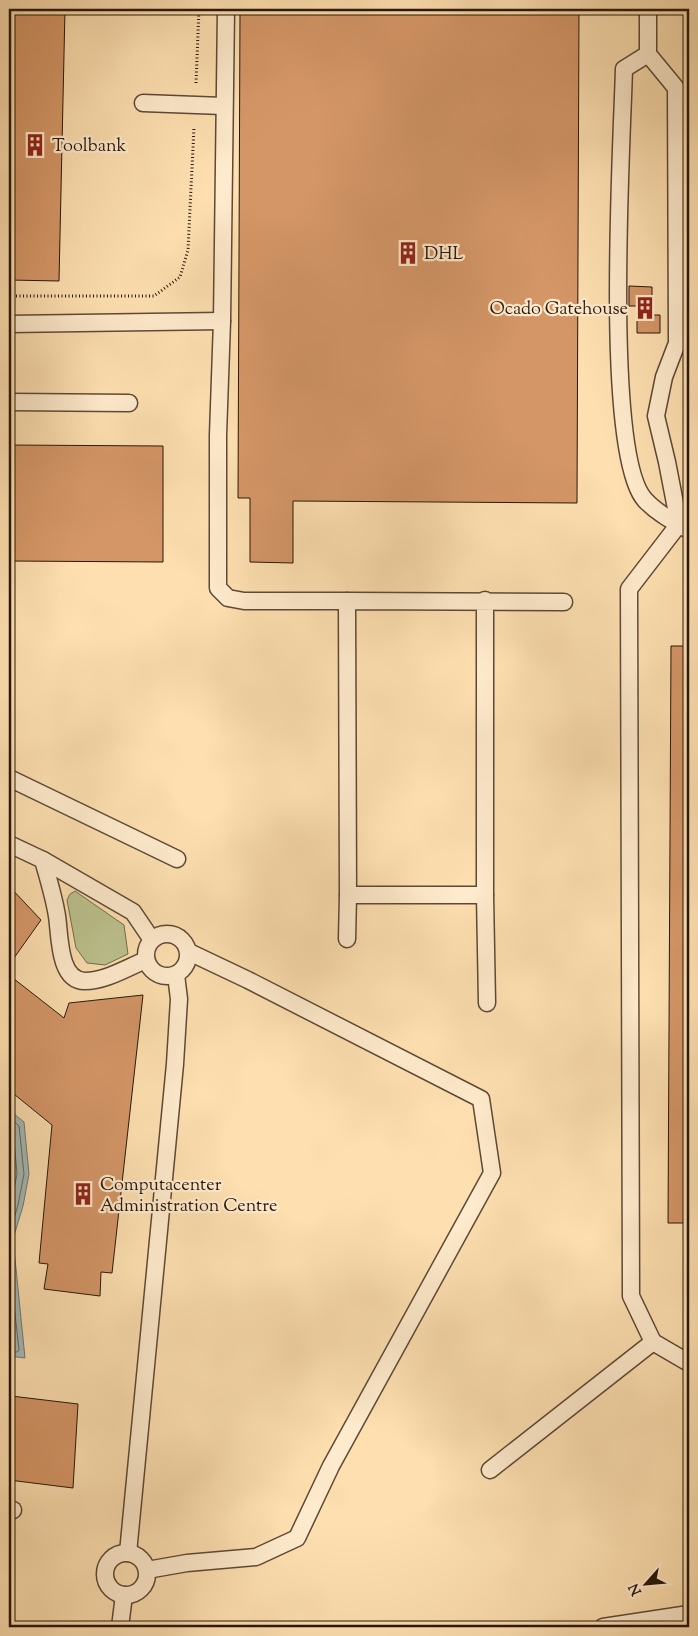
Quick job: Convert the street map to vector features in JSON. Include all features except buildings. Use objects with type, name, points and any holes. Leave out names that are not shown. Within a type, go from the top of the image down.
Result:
[{"type":"lane","points":[[226,9],[223,106],[222,321],[218,435],[218,588],[228,598],[244,602],[485,600],[564,602]]},
{"type":"lane","points":[[648,9],[648,54],[676,88],[677,343],[664,377],[656,416],[684,527]]},
{"type":"lane","points":[[648,54],[624,69],[618,288],[624,430],[629,467],[645,500],[684,527]]},
{"type":"lane","points":[[143,103],[223,106]]},
{"type":"lane","points":[[9,324],[222,321]]},
{"type":"lane","points":[[9,402],[129,403]]},
{"type":"lane","points":[[684,527],[629,589],[631,1296],[653,1342],[689,1363]]},
{"type":"lane","points":[[485,600],[487,1003]]},
{"type":"lane","points":[[347,601],[347,940]]},
{"type":"lane","points":[[9,778],[176,859]]},
{"type":"lane","points":[[9,844],[43,860],[133,912],[152,940]]},
{"type":"lane","points":[[43,860],[57,915],[60,949],[66,967],[73,976],[84,981],[106,977],[146,960]]},
{"type":"lane","points":[[348,895],[485,894]]},
{"type":"lane","points":[[147,1570],[188,1563],[256,1557],[297,1538],[331,1466],[492,1173],[481,1099],[248,980],[189,952],[183,940],[171,934],[164,934],[152,940],[146,952],[146,960],[154,972],[161,976],[176,975],[186,965],[189,952]]},
{"type":"lane","points":[[128,1553],[175,1064],[179,999],[176,975]]},
{"type":"lane","points":[[490,1470],[653,1342]]},
{"type":"lane","points":[[128,1553],[142,1559],[147,1570],[147,1578],[140,1590],[124,1595],[117,1594],[107,1583],[105,1568],[113,1556],[128,1553]]},
{"type":"lane","points":[[120,1627],[124,1595]]},
{"type":"lane","points":[[603,1627],[689,1614]]},
{"type":"path","points":[[9,296],[154,296],[180,277],[188,250],[199,9]]},
{"type":"green space","points":[[75,891],[124,925],[128,954],[105,965],[87,963],[76,948],[67,900],[70,894]]},
{"type":"water","points":[[9,1110],[24,1122],[29,1174],[23,1206],[13,1239],[25,1358],[9,1356]]},
{"type":"place","name":"Toolbank","points":[[35,145]]},
{"type":"place","name":"DHL","points":[[408,253]]},
{"type":"place","name":"Ocado Gatehouse","points":[[645,308]]},
{"type":"place","name":"Computacenter Administration Centre","points":[[83,1194]]}]
